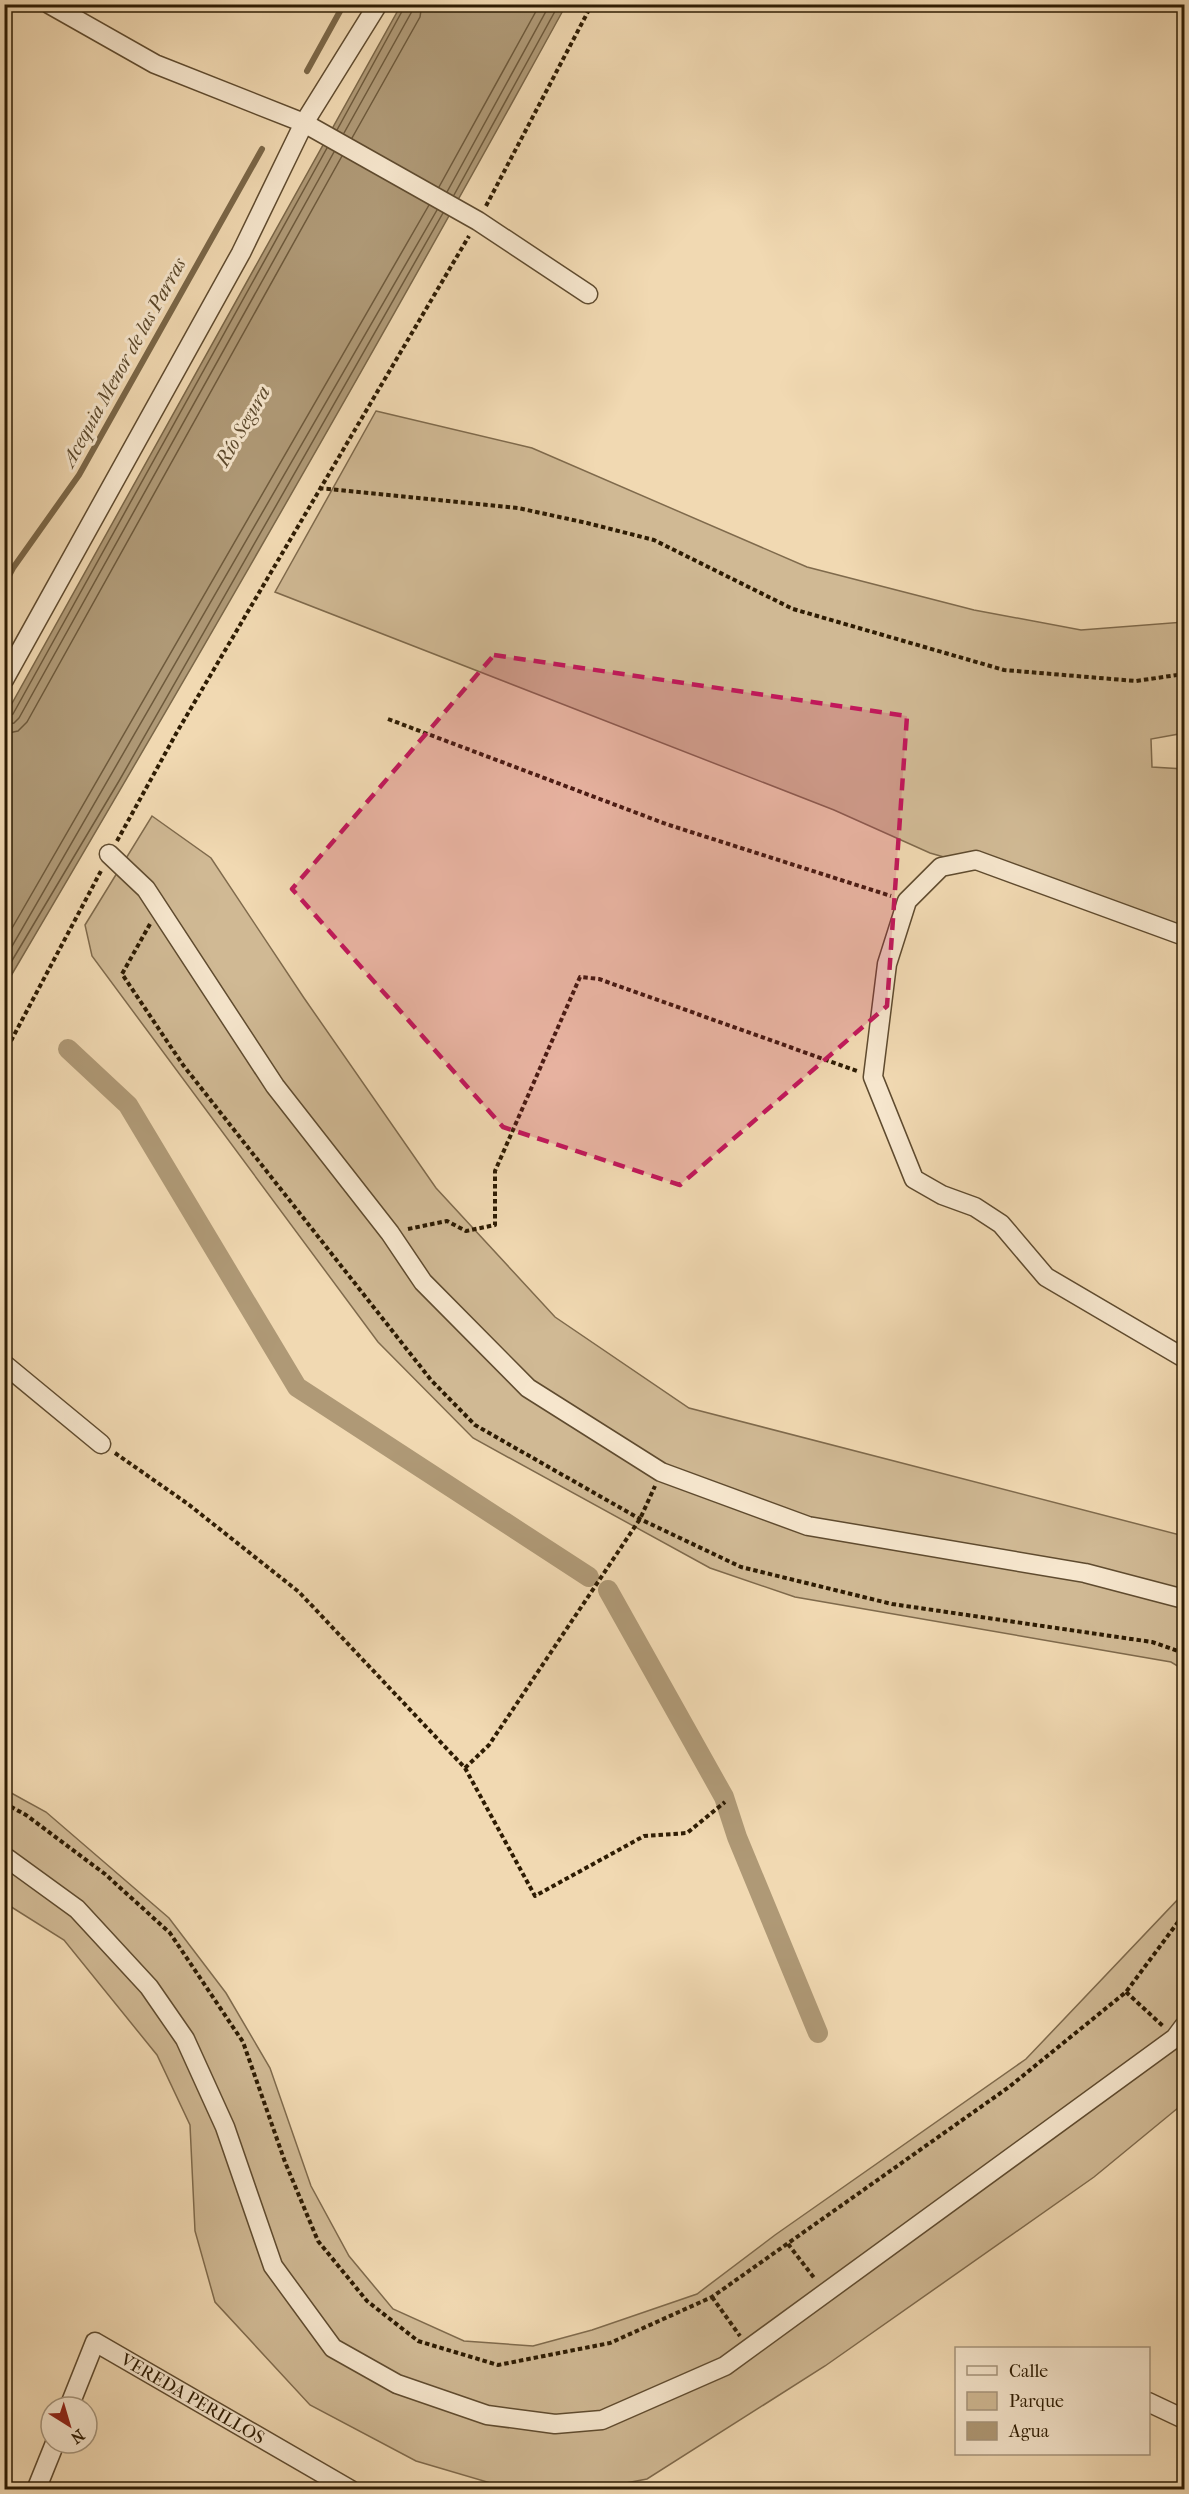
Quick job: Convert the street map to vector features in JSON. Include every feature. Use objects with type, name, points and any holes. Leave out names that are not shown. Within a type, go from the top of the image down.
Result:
[{"type":"street","points":[[49,4],[155,64],[304,123],[478,221],[588,294]]},
{"type":"street","points":[[4,680],[241,253],[304,123],[378,4]]},
{"type":"street","points":[[110,854],[146,888],[275,1086],[390,1233],[423,1282],[528,1388],[661,1472],[808,1527],[1085,1573],[1185,1599]]},
{"type":"street","points":[[1185,936],[976,860],[941,867],[907,901],[886,964],[873,1077],[914,1179],[942,1195],[975,1207],[1001,1224],[1046,1277],[1185,1358]]},
{"type":"street","points":[[4,1365],[101,1444]]},
{"type":"street","points":[[4,1856],[77,1909],[149,1987],[185,2039],[225,2127],[273,2266],[333,2348],[408,2388],[487,2415],[555,2424],[602,2420],[724,2366],[1182,2036]]},
{"type":"street","name":"VEREDA PERILLOS","points":[[74,2395],[95,2342],[351,2490]]},
{"type":"street","points":[[1150,2402],[1185,2419]]},
{"type":"street","points":[[36,2490],[50,2455]]},
{"type":"path","points":[[4,1054],[110,854],[319,488],[478,221],[592,4]]},
{"type":"path","points":[[319,488],[518,508],[654,540],[793,609],[1004,670],[1136,681],[1185,674]]},
{"type":"path","points":[[388,719],[666,824],[907,901]]},
{"type":"path","points":[[160,910],[142,935],[122,974],[183,1065],[431,1380],[474,1425],[640,1519],[741,1567],[892,1604],[1152,1642],[1185,1653]]},
{"type":"path","points":[[390,1233],[447,1221],[466,1231],[495,1225],[495,1171],[580,977],[599,979],[873,1077]]},
{"type":"path","points":[[101,1444],[188,1504],[299,1592],[465,1768],[535,1896],[644,1836],[687,1833],[726,1802]]},
{"type":"path","points":[[465,1768],[489,1745],[640,1519],[661,1472]]},
{"type":"path","points":[[4,1803],[26,1815],[105,1874],[170,1933],[243,2042],[285,2162],[318,2241],[367,2301],[418,2341],[498,2365],[610,2343],[712,2298],[1009,2087],[1126,1992],[1185,1914]]},
{"type":"path","points":[[1126,1992],[1182,2036]]},
{"type":"path","points":[[788,2244],[825,2293]]},
{"type":"path","points":[[712,2298],[749,2349]]},
{"type":"highlighted area","points":[[494,655],[907,716],[887,1006],[680,1185],[503,1127],[292,889]]},
{"type":"green space","points":[[376,411],[532,448],[807,567],[974,610],[1081,630],[1184,622],[1184,733],[1151,739],[1152,767],[1184,769],[1184,926],[930,853],[834,810],[275,592]]},
{"type":"green space","points":[[152,816],[211,858],[304,998],[436,1188],[555,1317],[689,1408],[1184,1536],[1184,1670],[1171,1662],[795,1597],[710,1568],[473,1438],[378,1342],[92,956],[85,925]]},
{"type":"green space","points":[[4,1789],[46,1812],[169,1918],[226,1993],[270,2068],[311,2186],[349,2256],[393,2309],[464,2341],[533,2346],[592,2330],[697,2294],[775,2235],[1026,2059],[1184,1893],[1184,2103],[1094,2177],[825,2366],[647,2479],[594,2489],[511,2489],[416,2461],[310,2405],[215,2302],[195,2231],[190,2125],[157,2055],[64,1940],[5,1903]]},
{"type":"water","name":"Río Segura","points":[[401,5],[566,5],[289,498],[5,986],[5,716]]},
{"type":"waterway","name":"Acequia Menor de las Parras","points":[[307,71],[344,4]]},
{"type":"waterway","name":"Acequia Menor de las Parras","points":[[4,585],[13,568],[79,475],[262,149]]},
{"type":"waterway","points":[[68,1049],[128,1105],[297,1387],[589,1577]]},
{"type":"waterway","points":[[608,1590],[724,1797],[737,1837],[818,2033]]}]
